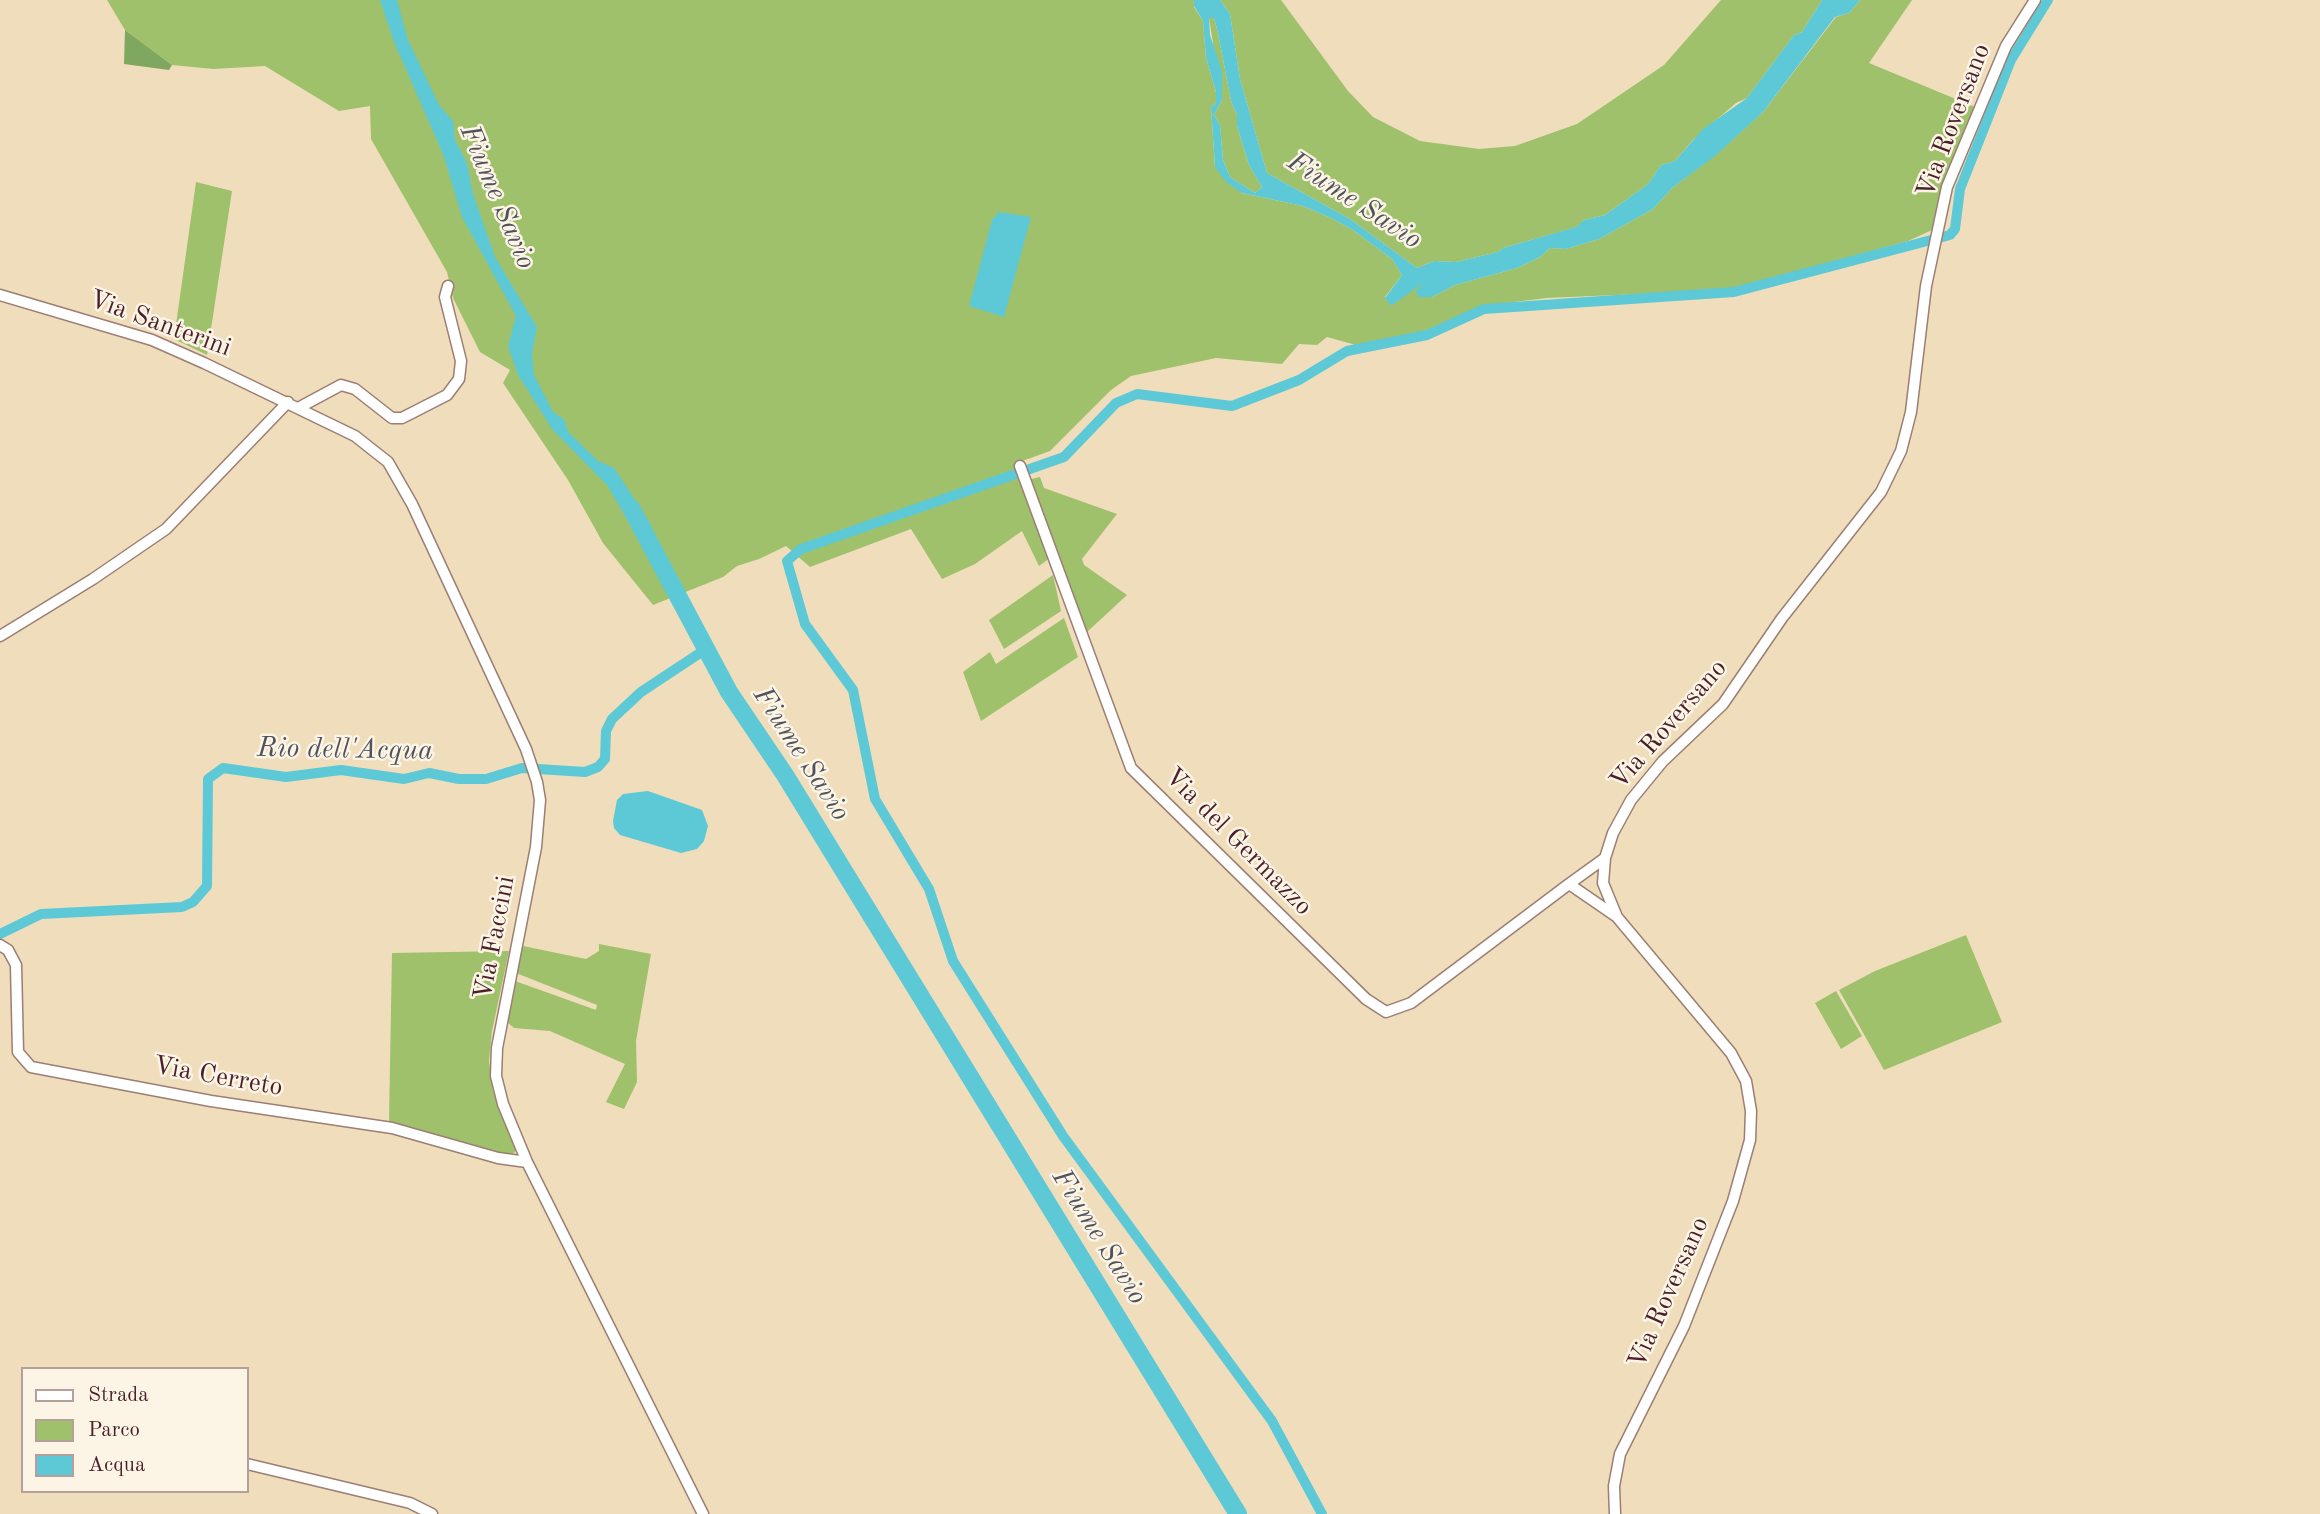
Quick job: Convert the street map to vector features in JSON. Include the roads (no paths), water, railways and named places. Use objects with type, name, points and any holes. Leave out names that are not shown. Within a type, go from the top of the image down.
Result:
[{"type":"street","name":"Via Roversano","points":[[1615,1514],[1614,1486],[1620,1454],[1684,1326],[1733,1201],[1750,1140],[1751,1111],[1746,1081],[1731,1053],[1617,917],[1603,883],[1605,858],[1613,833],[1631,800],[1663,761],[1723,704],[1782,618],[1881,492],[1900,451],[1911,412],[1926,286],[1947,187],[2001,59],[2035,0]]},
{"type":"street","points":[[300,407],[341,385],[355,388],[392,418],[402,418],[447,395],[459,379],[461,360],[444,297],[448,286]]},
{"type":"street","name":"Via Santerini","points":[[0,295],[152,340],[300,407]]},
{"type":"street","points":[[0,636],[93,579],[166,528],[288,402]]},
{"type":"street","name":"Via Faccini","points":[[300,407],[355,436],[388,462],[412,504],[530,759],[537,782],[536,848],[501,1025],[496,1076],[503,1104],[527,1162],[703,1514]]},
{"type":"street","name":"Via del Germazzo","points":[[1020,466],[1131,768],[1366,999],[1386,1012],[1411,1003],[1605,858]]},
{"type":"street","points":[[1569,884],[1617,917]]},
{"type":"street","name":"Via Cerreto","points":[[0,945],[8,950],[16,965],[18,1052],[31,1067],[211,1101],[392,1128],[498,1158],[527,1162]]},
{"type":"street","points":[[248,1464],[410,1503],[432,1514]]},
{"type":"water","points":[[380,0],[397,0],[408,40],[439,105],[453,121],[455,140],[467,163],[473,194],[495,257],[537,327],[532,354],[534,375],[553,412],[564,419],[568,432],[598,461],[614,468],[652,526],[634,531],[607,485],[552,429],[518,375],[508,346],[516,316],[462,217],[443,154],[394,42]]},
{"type":"water","points":[[1194,0],[1220,0],[1230,14],[1240,79],[1267,173],[1350,219],[1417,268],[1434,261],[1456,262],[1498,252],[1503,248],[1576,227],[1584,220],[1605,215],[1648,184],[1661,165],[1675,161],[1703,129],[1747,98],[1794,35],[1802,32],[1822,0],[1860,0],[1849,13],[1835,17],[1763,112],[1715,156],[1672,188],[1653,209],[1599,239],[1566,249],[1550,248],[1540,257],[1517,268],[1455,285],[1432,297],[1418,297],[1416,291],[1423,283],[1391,306],[1385,298],[1402,275],[1392,259],[1353,230],[1331,218],[1303,206],[1242,193],[1226,182],[1215,167],[1211,107],[1216,103],[1216,92],[1206,58],[1203,21],[1194,6]],"holes":[[[1209,18],[1214,18],[1231,101],[1237,115],[1237,126],[1249,165],[1262,187],[1255,193],[1230,177],[1223,160],[1220,125],[1214,115],[1222,100],[1222,71],[1210,35]]]},
{"type":"water","points":[[999,212],[1031,217],[1004,317],[969,306],[992,220]]},
{"type":"water","points":[[648,791],[702,810],[708,826],[704,841],[697,849],[681,853],[620,835],[614,828],[617,800],[623,794]]},
{"type":"waterway","points":[[1322,1514],[1272,1421],[1063,1136],[953,961],[929,889],[875,799],[853,690],[805,624],[787,561],[801,549],[1064,457],[1116,403],[1137,394],[1232,406],[1299,380],[1347,351],[1427,335],[1484,309],[1734,292],[1950,235],[1955,229],[1960,189],[2011,60],[2048,0]]},
{"type":"waterway","name":"Fiume Savio","points":[[631,508],[729,692],[785,775],[1238,1514]]},
{"type":"waterway","name":"Rio dell'Acqua","points":[[0,934],[41,914],[182,907],[193,902],[207,886],[208,779],[223,768],[286,777],[341,770],[404,779],[429,773],[459,779],[486,779],[522,768],[585,772],[598,767],[605,759],[606,731],[612,719],[641,692],[706,649]]}]
